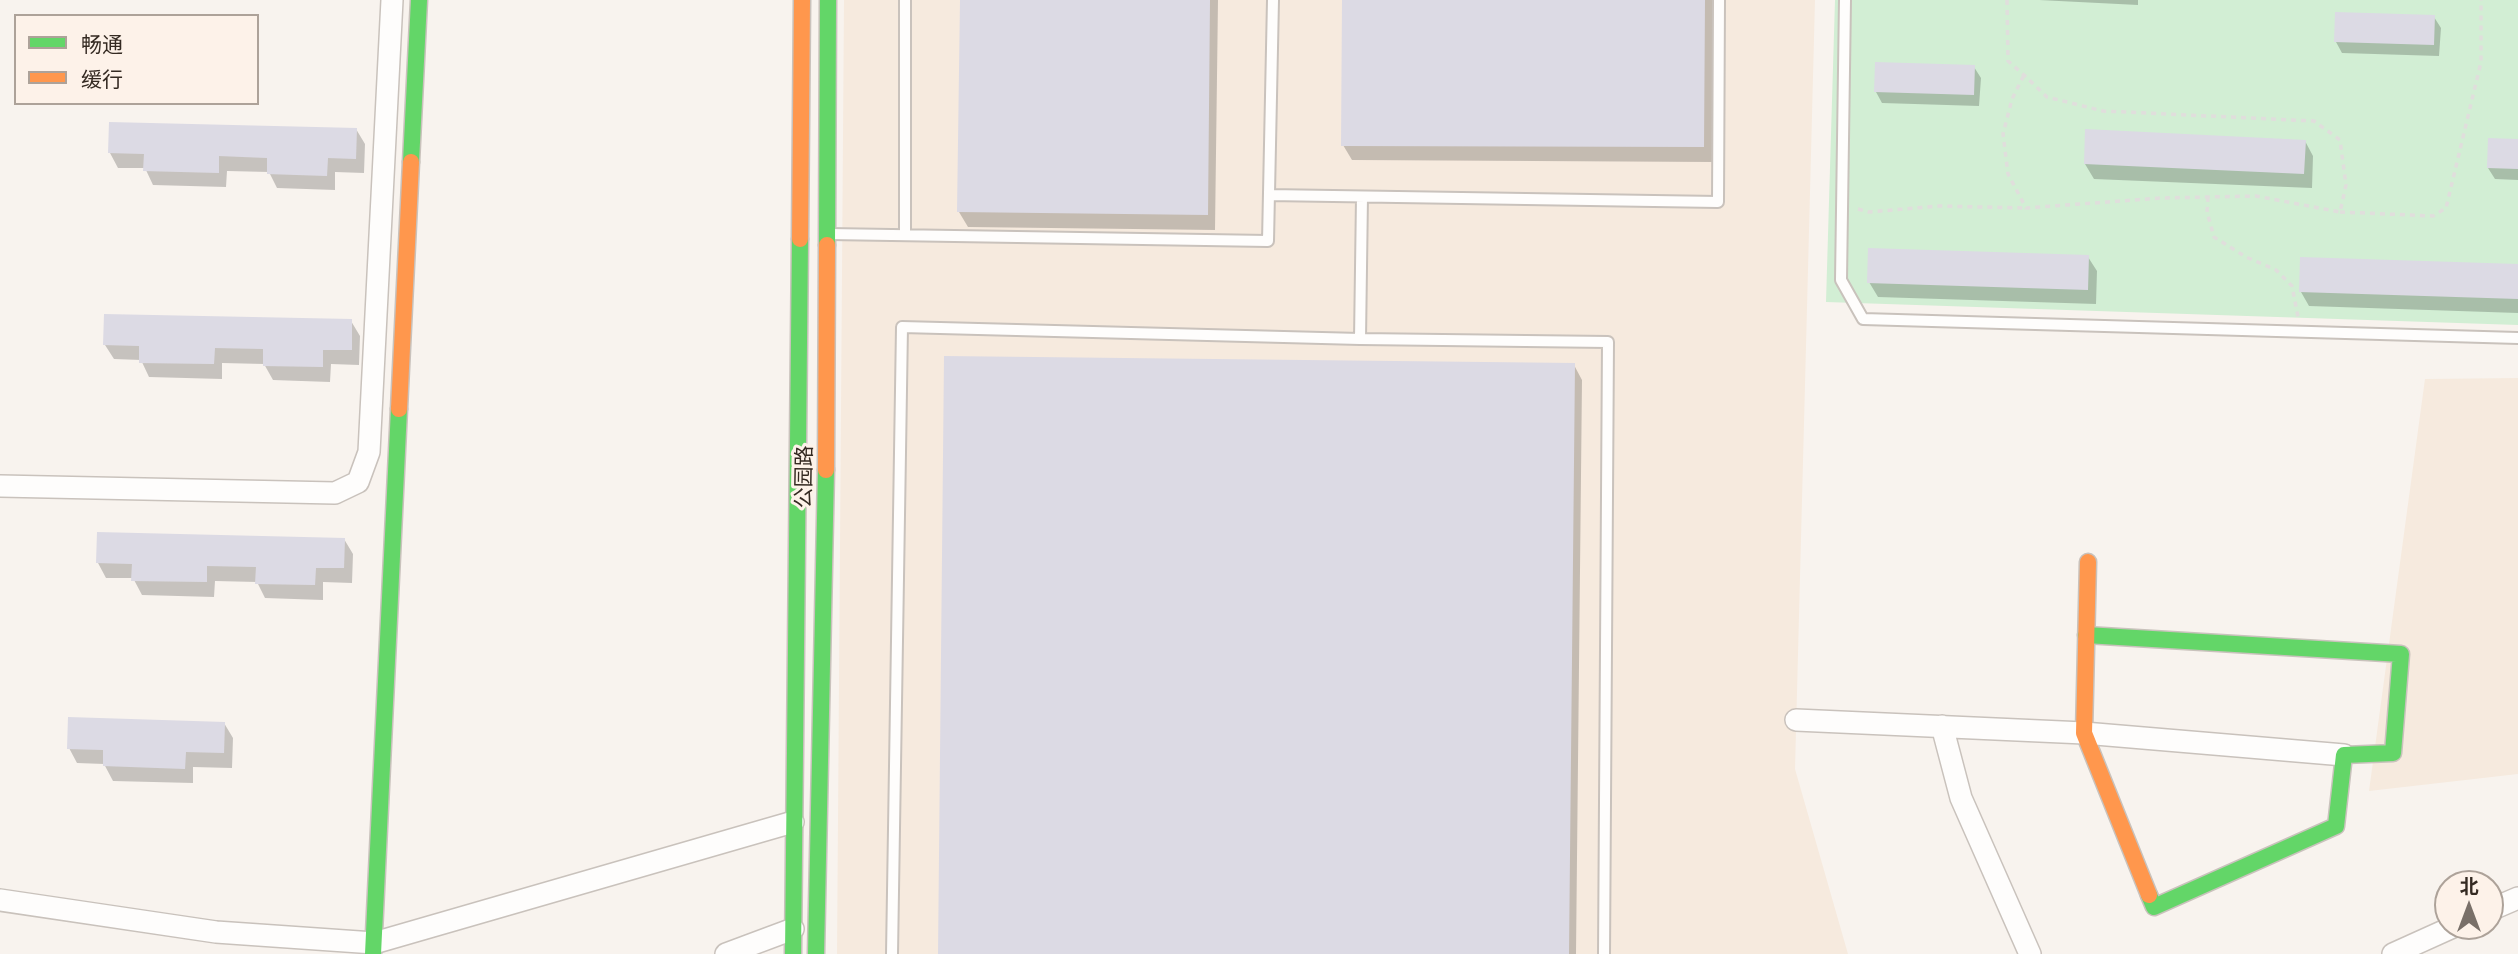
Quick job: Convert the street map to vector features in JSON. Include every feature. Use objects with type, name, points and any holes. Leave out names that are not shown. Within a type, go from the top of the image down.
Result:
[{"type":"street","points":[[0,486],[335,492],[358,482],[369,452],[392,0]]},
{"type":"street","points":[[373,948],[419,0]]},
{"type":"street","points":[[793,954],[802,0]]},
{"type":"street","name":"公园路","points":[[816,954],[825,581],[828,0]]},
{"type":"street","points":[[2088,562],[2084,733],[2154,907],[2336,826],[2344,755]]},
{"type":"street","points":[[1796,720],[2084,733],[2344,755],[2393,753],[2401,654],[2086,635]]},
{"type":"street","points":[[1942,726],[1961,798],[2030,954]]},
{"type":"street","points":[[0,900],[216,932],[373,948],[793,822]]},
{"type":"street","points":[[726,954],[793,929]]},
{"type":"street","points":[[2393,954],[2434,935]]},
{"type":"lane","points":[[905,0],[905,235]]},
{"type":"lane","points":[[827,234],[1268,241],[1273,0]]},
{"type":"lane","points":[[1269,195],[1718,202],[1719,0]]},
{"type":"lane","points":[[1845,0],[1841,280],[1863,319],[2518,338]]},
{"type":"lane","points":[[1360,339],[1362,197]]},
{"type":"lane","points":[[892,954],[902,327],[1360,339],[1608,342],[1604,954]]},
{"type":"path","points":[[2007,0],[2008,61],[2048,97],[2103,111],[2314,121],[2340,140],[2346,185],[2340,212]]},
{"type":"path","points":[[1854,208],[1869,212],[1939,206],[2026,208],[2256,196],[2340,212],[2433,216],[2446,208],[2480,62],[2481,0]]},
{"type":"path","points":[[2024,75],[2012,99],[2003,134],[2008,174],[2026,208]]},
{"type":"path","points":[[2208,197],[2207,212],[2214,237],[2246,257],[2276,270],[2292,286],[2299,332]]},
{"type":"shaded area","points":[[844,0],[1815,0],[1795,769],[1848,954],[837,954]]},
{"type":"shaded area","points":[[2518,378],[2518,774],[2369,791],[2425,379]]},
{"type":"green space","points":[[1835,0],[2518,0],[2518,325],[1826,302]]},
{"type":"building","points":[[960,0],[1210,0],[1208,215],[957,212]]},
{"type":"building","points":[[1342,0],[1705,0],[1704,147],[1341,146]]},
{"type":"building","points":[[2335,12],[2435,15],[2434,45],[2334,42]]},
{"type":"building","points":[[1875,62],[1975,65],[1974,95],[1874,92]]},
{"type":"building","points":[[109,122],[357,128],[356,159],[328,158],[327,176],[267,174],[267,158],[219,156],[219,173],[143,171],[144,154],[108,153]]},
{"type":"building","points":[[2085,129],[2306,140],[2304,174],[2084,164]]},
{"type":"building","points":[[2488,138],[2518,139],[2518,169],[2487,168]]},
{"type":"building","points":[[1868,248],[2089,255],[2088,290],[1867,283]]},
{"type":"building","points":[[2300,257],[2518,264],[2518,299],[2299,292]]},
{"type":"building","points":[[104,314],[352,319],[352,350],[323,350],[323,367],[263,366],[263,349],[215,348],[214,364],[139,363],[139,346],[103,345]]},
{"type":"building","points":[[944,356],[1575,363],[1569,954],[938,954]]},
{"type":"building","points":[[97,532],[345,538],[344,568],[316,568],[315,585],[255,584],[256,567],[207,566],[207,582],[131,581],[132,564],[96,563]]},
{"type":"building","points":[[68,717],[225,722],[224,753],[186,752],[185,769],[103,766],[103,750],[67,749]]},
{"type":"traffic: fast","points":[[411,162],[419,0]]},
{"type":"traffic: fast","points":[[827,245],[828,0]]},
{"type":"traffic: fast","points":[[793,954],[800,239]]},
{"type":"traffic: fast","points":[[373,954],[399,409]]},
{"type":"traffic: fast","points":[[816,954],[826,470]]},
{"type":"traffic: fast","points":[[2086,635],[2401,654],[2393,753],[2344,755],[2336,826],[2154,907],[2149,895]]},
{"type":"traffic: slow","points":[[800,239],[802,0]]},
{"type":"traffic: slow","points":[[399,409],[411,162]]},
{"type":"traffic: slow","points":[[826,470],[827,245]]},
{"type":"traffic: slow","points":[[2088,562],[2084,733],[2149,895]]}]
